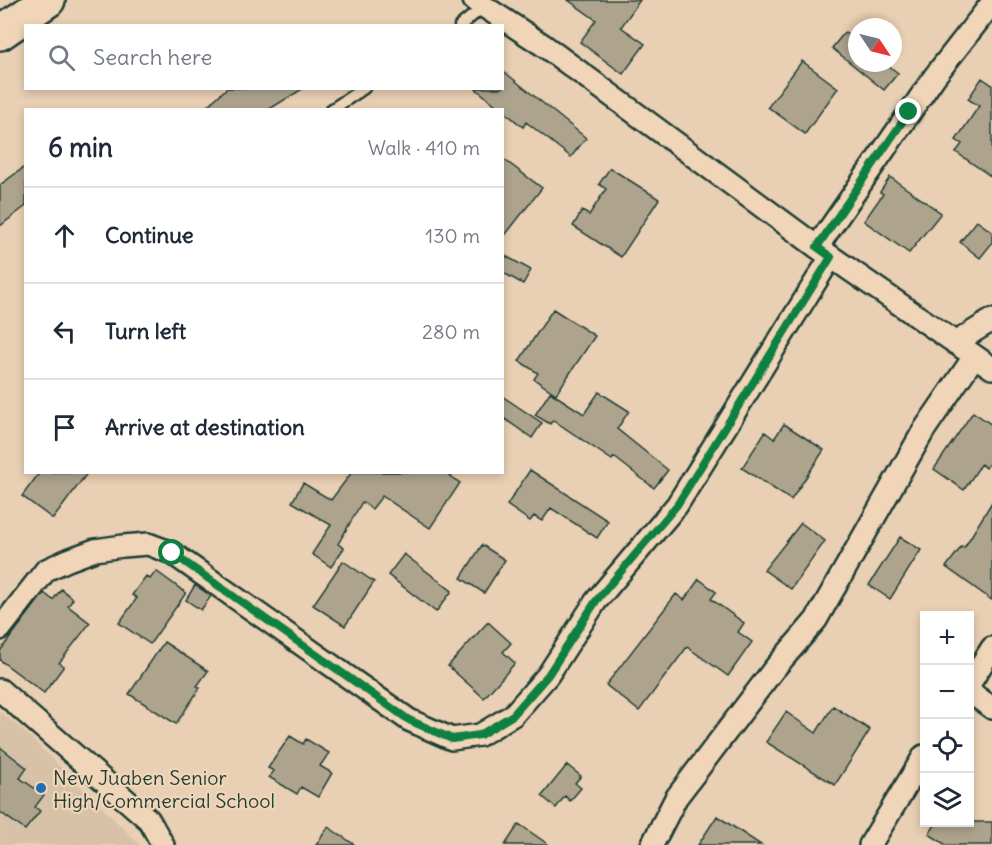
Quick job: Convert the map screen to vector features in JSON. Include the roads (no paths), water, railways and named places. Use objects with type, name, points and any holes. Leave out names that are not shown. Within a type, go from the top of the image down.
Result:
[{"type":"highway","points":[[0,33],[48,0]]},
{"type":"street","points":[[0,629],[46,570],[95,550],[148,544],[172,553],[409,720],[452,739],[480,735],[513,715],[548,675],[596,601],[677,505],[824,252],[934,76],[992,3]]},
{"type":"street","points":[[479,4],[543,45],[824,252],[983,362],[924,430],[816,620],[761,685],[676,798],[652,845]]},
{"type":"street","points":[[955,343],[992,320]]},
{"type":"street","points":[[974,675],[992,648]]},
{"type":"street","points":[[0,690],[149,820],[163,845]]},
{"type":"street","points":[[974,695],[992,708]]},
{"type":"street","points":[[870,845],[920,763]]},
{"type":"lane","points":[[462,24],[479,4]]},
{"type":"lane","points":[[334,108],[361,90]]},
{"type":"place","name":"New Juaben Senior High/Commercial School","points":[[41,788]]}]
